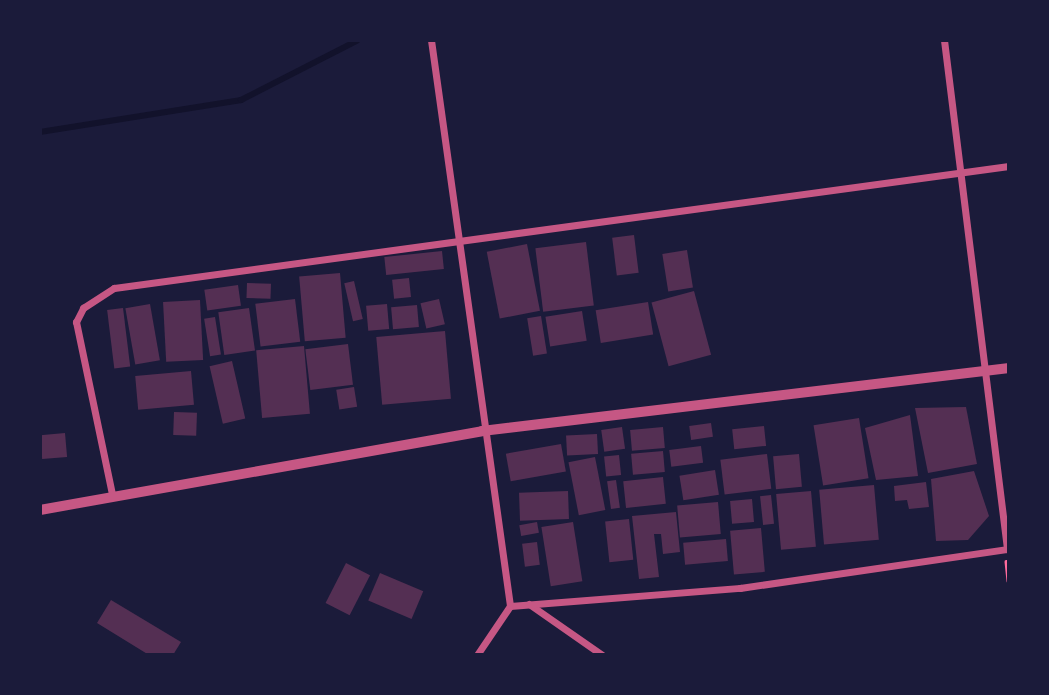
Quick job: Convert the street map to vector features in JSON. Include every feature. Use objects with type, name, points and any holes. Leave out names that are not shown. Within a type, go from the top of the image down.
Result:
[{"type":"street","points":[[431,40],[454,239],[510,606],[477,655]]},
{"type":"street","points":[[510,606],[740,588],[1008,549],[944,40]]},
{"type":"street","points":[[113,494],[76,322],[83,308],[114,288],[454,239],[1009,166]]},
{"type":"street","points":[[40,510],[113,494],[482,431],[1009,368]]},
{"type":"street","points":[[529,604],[602,655]]},
{"type":"path","points":[[1008,549],[1009,581]]},
{"type":"building","points":[[634,235],[639,273],[617,275],[612,238]]},
{"type":"building","points":[[586,242],[594,306],[543,312],[535,248]]},
{"type":"building","points":[[527,244],[540,311],[500,319],[487,252]]},
{"type":"building","points":[[687,250],[693,288],[668,291],[662,254]]},
{"type":"building","points":[[442,251],[444,269],[386,275],[384,257]]},
{"type":"building","points":[[340,273],[346,338],[305,341],[299,277]]},
{"type":"building","points":[[409,278],[411,297],[394,299],[392,280]]},
{"type":"building","points":[[354,281],[363,319],[353,321],[344,283]]},
{"type":"building","points":[[247,283],[271,284],[270,299],[246,298]]},
{"type":"building","points":[[238,285],[241,306],[207,311],[204,290]]},
{"type":"building","points":[[694,291],[711,355],[669,366],[651,302]]},
{"type":"building","points":[[295,299],[300,342],[261,347],[255,304]]},
{"type":"building","points":[[439,299],[445,324],[426,329],[420,303]]},
{"type":"building","points":[[200,300],[203,360],[166,362],[163,302]]},
{"type":"building","points":[[648,302],[653,335],[601,343],[596,310]]},
{"type":"building","points":[[150,304],[160,360],[135,364],[125,308]]},
{"type":"building","points":[[387,304],[389,329],[368,331],[366,306]]},
{"type":"building","points":[[417,305],[419,327],[393,329],[391,307]]},
{"type":"building","points":[[123,308],[130,367],[114,369],[107,310]]},
{"type":"building","points":[[249,308],[255,351],[224,355],[218,312]]},
{"type":"building","points":[[582,311],[587,341],[550,346],[545,317]]},
{"type":"building","points":[[541,316],[547,354],[533,356],[527,318]]},
{"type":"building","points":[[215,317],[221,355],[210,356],[204,319]]},
{"type":"building","points":[[445,331],[451,399],[382,405],[376,337]]},
{"type":"building","points":[[348,344],[353,385],[310,390],[305,349]]},
{"type":"building","points":[[304,346],[310,414],[262,418],[256,350]]},
{"type":"building","points":[[232,361],[245,418],[223,424],[210,366]]},
{"type":"building","points":[[191,371],[194,405],[138,410],[135,376]]},
{"type":"building","points":[[354,387],[357,407],[339,410],[336,390]]},
{"type":"building","points":[[966,407],[977,464],[928,473],[915,408]]},
{"type":"building","points":[[174,412],[197,413],[196,436],[173,435]]},
{"type":"building","points":[[910,415],[918,476],[876,480],[865,428]]},
{"type":"building","points":[[859,418],[869,478],[823,485],[814,425]]},
{"type":"building","points":[[711,423],[713,437],[691,440],[689,426]]},
{"type":"building","points":[[764,426],[766,446],[734,449],[732,429]]},
{"type":"building","points":[[622,427],[625,449],[604,452],[601,430]]},
{"type":"building","points":[[663,427],[665,448],[632,451],[630,430]]},
{"type":"building","points":[[65,433],[67,457],[42,459],[40,435]]},
{"type":"building","points":[[597,434],[598,454],[567,456],[566,436]]},
{"type":"building","points":[[561,444],[566,472],[511,481],[506,454]]},
{"type":"building","points":[[701,446],[703,463],[671,467],[669,450]]},
{"type":"building","points":[[663,451],[665,472],[633,475],[631,454]]},
{"type":"building","points":[[767,454],[771,489],[725,494],[720,460]]},
{"type":"building","points":[[799,454],[802,487],[776,489],[773,456]]},
{"type":"building","points":[[619,455],[621,475],[606,476],[604,457]]},
{"type":"building","points":[[595,457],[605,510],[579,515],[568,462]]},
{"type":"building","points":[[715,470],[719,495],[683,500],[679,476]]},
{"type":"building","points":[[974,471],[989,516],[968,540],[936,541],[931,479]]},
{"type":"building","points":[[663,477],[666,504],[626,508],[623,481]]},
{"type":"building","points":[[616,480],[620,508],[611,509],[607,481]]},
{"type":"building","points":[[926,482],[929,507],[909,509],[907,500],[895,501],[894,486]]},
{"type":"building","points":[[874,485],[879,540],[824,545],[819,490]]},
{"type":"building","points":[[568,491],[569,519],[520,521],[519,493]]},
{"type":"building","points":[[811,491],[816,547],[781,550],[776,494]]},
{"type":"building","points":[[771,495],[774,524],[763,525],[760,496]]},
{"type":"building","points":[[752,499],[754,522],[732,524],[730,501]]},
{"type":"building","points":[[718,502],[721,534],[680,537],[677,506]]},
{"type":"building","points":[[676,512],[680,552],[663,554],[661,534],[654,534],[659,577],[639,579],[632,516]]},
{"type":"building","points":[[629,519],[633,560],[609,562],[605,522]]},
{"type":"building","points":[[537,522],[539,533],[521,536],[519,525]]},
{"type":"building","points":[[573,522],[582,581],[551,586],[541,527]]},
{"type":"building","points":[[761,528],[765,572],[734,575],[730,531]]},
{"type":"building","points":[[726,539],[728,561],[685,565],[683,543]]},
{"type":"building","points":[[537,542],[540,565],[525,567],[522,544]]},
{"type":"building","points":[[346,563],[370,575],[350,615],[326,603]]},
{"type":"building","points":[[380,573],[423,591],[412,619],[368,601]]},
{"type":"building","points":[[111,600],[181,642],[173,655],[149,655],[97,623]]},
{"type":"waterway","points":[[40,132],[241,100],[358,40]]}]
